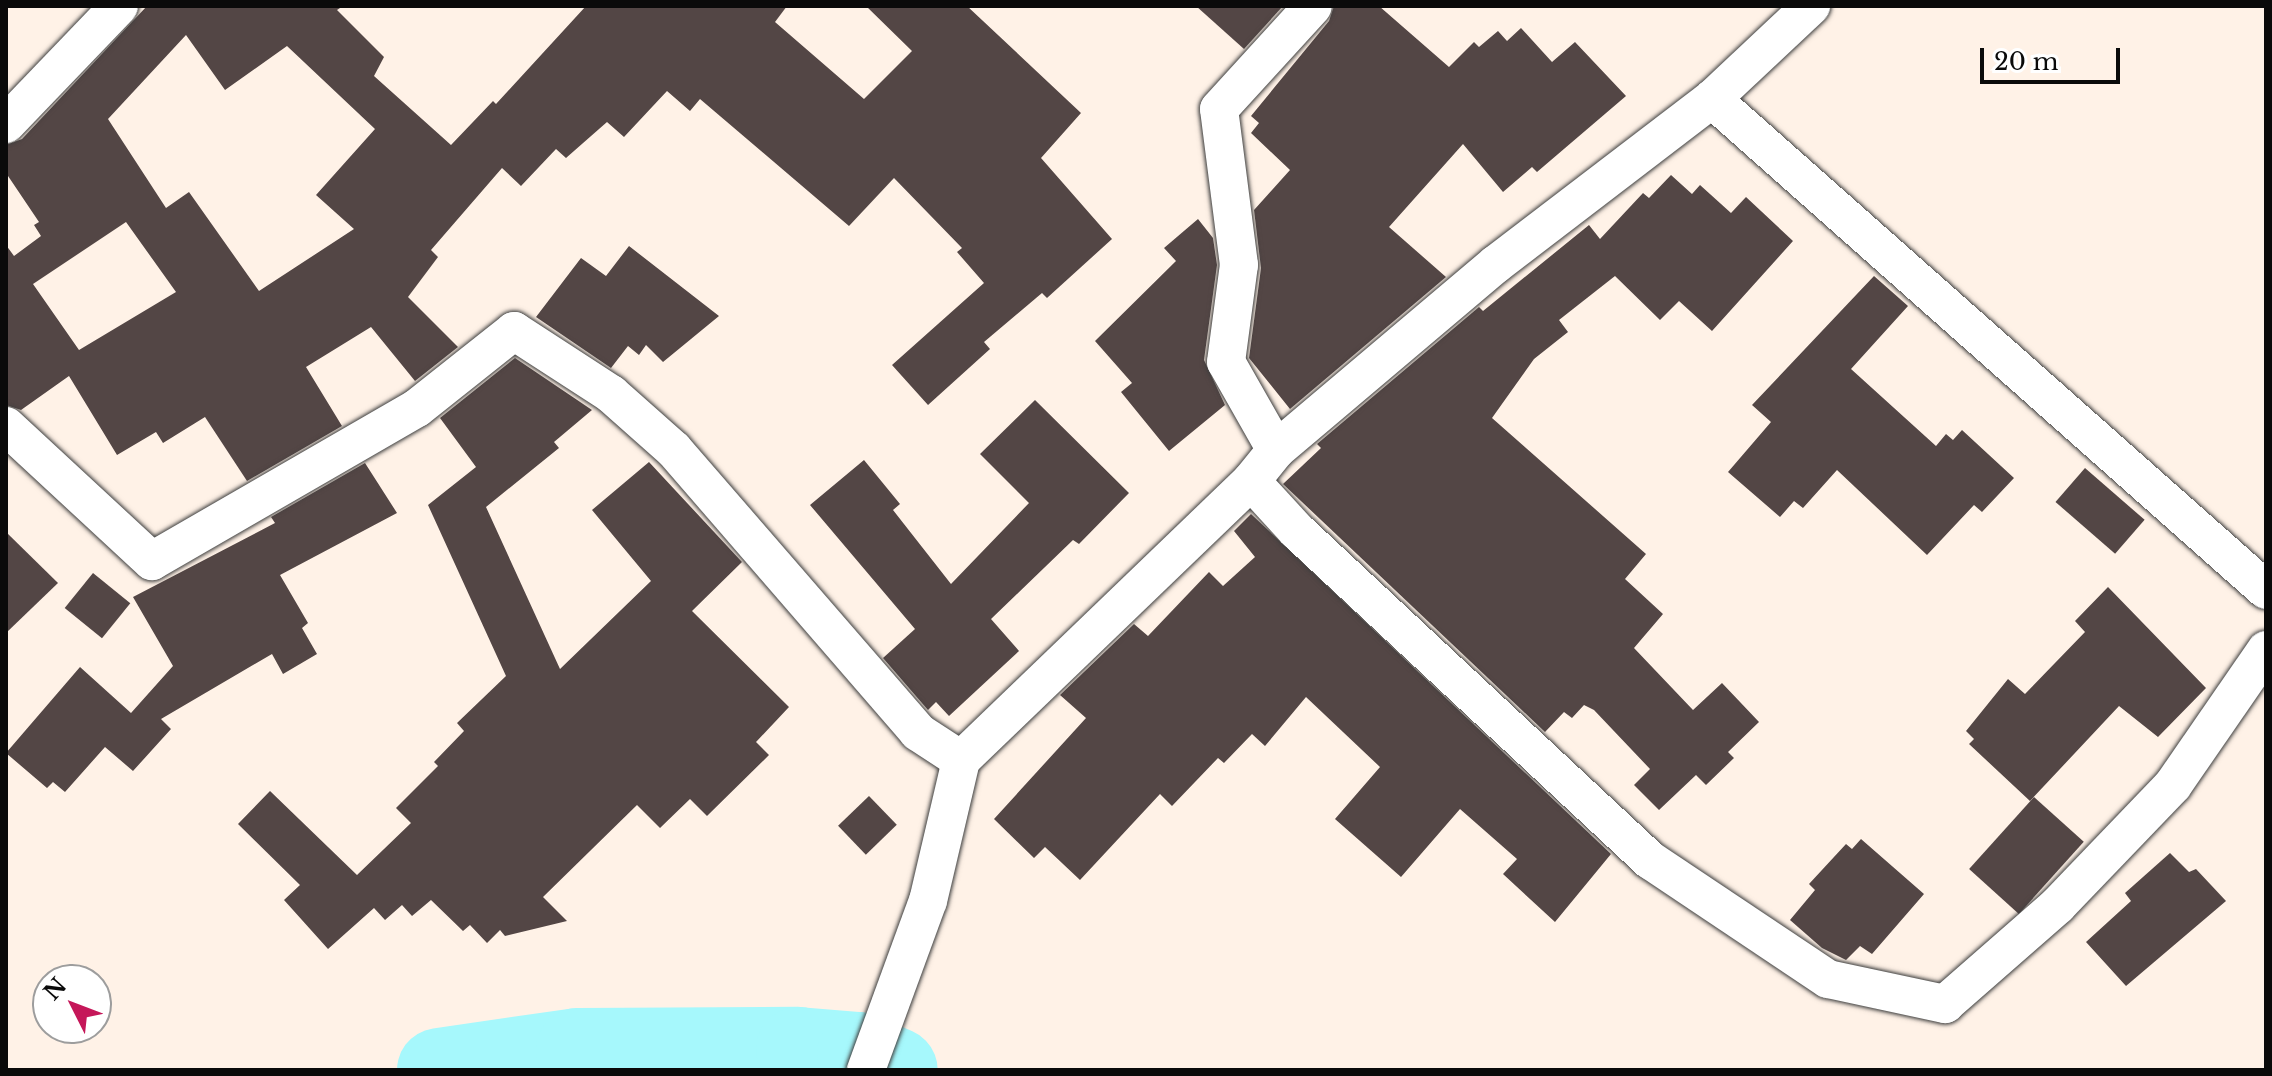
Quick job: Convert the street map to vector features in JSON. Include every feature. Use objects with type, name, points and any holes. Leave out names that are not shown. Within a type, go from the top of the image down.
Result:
[{"type":"street","points":[[6,124],[119,6]]},
{"type":"street","points":[[1276,450],[1226,362],[1239,265],[1219,109],[1313,6]]},
{"type":"street","points":[[866,1070],[928,901],[961,760],[1251,481],[1276,450],[1496,264],[1712,99],[1811,6]]},
{"type":"street","points":[[1712,99],[2266,590]]},
{"type":"street","points":[[6,426],[152,561],[417,408],[514,331],[611,394],[674,450],[918,732],[961,760]]},
{"type":"street","points":[[1251,481],[1297,531],[1650,860],[1828,979],[1945,1004],[2058,905],[2173,785],[2266,650]]},
{"type":"building","points":[[147,6],[343,6],[337,10],[384,57],[374,76],[451,145],[493,101],[496,104],[586,6],[787,6],[775,22],[864,99],[912,51],[866,6],[967,6],[1081,113],[1041,158],[1112,239],[1047,298],[1042,293],[984,342],[990,349],[928,405],[892,365],[984,283],[957,252],[962,248],[894,178],[849,226],[700,99],[690,111],[667,91],[624,137],[607,122],[566,158],[556,149],[521,186],[502,168],[431,250],[438,257],[408,297],[458,347],[415,381],[371,327],[306,367],[342,426],[247,481],[205,417],[163,443],[156,432],[117,455],[69,376],[21,410],[6,405],[6,245],[14,256],[41,236],[34,225],[39,222],[6,173],[6,145],[22,139]],"holes":[[[186,35],[225,90],[287,46],[375,129],[316,195],[354,229],[259,291],[189,192],[166,208],[108,119]],[[126,222],[176,292],[79,350],[33,284]]]},
{"type":"building","points":[[1196,6],[1283,6],[1244,49]]},
{"type":"building","points":[[1334,6],[1379,6],[1449,67],[1474,42],[1479,47],[1498,31],[1507,41],[1521,28],[1552,62],[1575,42],[1626,96],[1537,172],[1532,167],[1503,192],[1463,144],[1389,227],[1446,277],[1290,409],[1249,358],[1261,268],[1254,210],[1290,170],[1251,133],[1259,123],[1251,116],[1329,21]]},
{"type":"building","points":[[1671,175],[1692,194],[1700,185],[1731,213],[1746,197],[1793,241],[1712,331],[1679,301],[1660,320],[1615,276],[1559,320],[1568,332],[1534,359],[1492,418],[1646,554],[1625,579],[1663,614],[1634,648],[1693,710],[1722,683],[1759,722],[1728,752],[1734,758],[1706,785],[1696,775],[1659,810],[1634,785],[1650,769],[1594,710],[1584,705],[1572,718],[1564,712],[1545,732],[1283,484],[1321,448],[1317,444],[1479,307],[1483,311],[1589,225],[1600,239],[1643,193],[1649,198]]},
{"type":"building","points":[[1198,219],[1213,238],[1217,265],[1204,360],[1225,405],[1169,451],[1121,392],[1132,383],[1095,341],[1176,261],[1164,248]]},
{"type":"building","points":[[629,246],[719,316],[663,362],[646,345],[639,355],[628,346],[611,368],[536,317],[581,258],[606,276]]},
{"type":"building","points":[[1874,276],[1908,306],[1851,369],[1936,446],[1946,434],[1953,440],[1962,430],[2014,478],[1982,512],[1974,505],[1927,555],[1837,470],[1803,508],[1794,501],[1780,517],[1728,472],[1771,422],[1752,405]]},
{"type":"building","points":[[515,358],[592,410],[554,442],[559,448],[486,507],[560,669],[651,581],[592,510],[649,462],[742,562],[692,611],[789,707],[756,742],[769,755],[707,816],[690,799],[660,828],[637,805],[543,897],[567,921],[505,936],[500,930],[487,943],[470,925],[463,931],[431,900],[412,916],[402,905],[385,920],[374,908],[328,949],[284,900],[300,885],[238,824],[270,791],[357,875],[411,823],[396,808],[438,766],[434,762],[464,731],[457,723],[506,676],[428,505],[476,467],[440,418]]},
{"type":"building","points":[[1035,400],[1129,493],[1079,544],[1073,540],[991,619],[1019,651],[949,716],[936,702],[928,710],[883,658],[915,629],[810,505],[864,460],[900,504],[893,510],[951,584],[1029,503],[980,454]]},
{"type":"building","points":[[365,463],[397,513],[280,575],[308,623],[302,628],[317,654],[283,674],[272,654],[161,719],[171,729],[133,771],[105,747],[65,792],[53,782],[47,788],[6,753],[80,667],[131,713],[173,666],[133,597],[275,523],[271,517]]},
{"type":"building","points":[[2085,468],[2145,520],[2115,554],[2055,502]]},
{"type":"building","points":[[1251,514],[1611,854],[1555,922],[1503,874],[1517,859],[1460,809],[1401,877],[1335,819],[1380,767],[1306,697],[1265,746],[1252,734],[1224,763],[1218,758],[1172,806],[1160,794],[1080,880],[1045,847],[1034,858],[994,819],[1086,718],[1060,695],[1134,624],[1148,636],[1209,572],[1223,586],[1255,557],[1234,531]]},
{"type":"building","points":[[6,532],[58,583],[6,633]]},
{"type":"building","points":[[93,573],[130,603],[102,638],[65,608]]},
{"type":"building","points":[[2108,587],[2206,688],[2158,737],[2119,706],[2030,801],[1969,744],[1974,739],[1966,731],[2008,679],[2025,694],[2085,632],[2075,621]]},
{"type":"building","points":[[869,796],[897,825],[866,855],[838,826]]},
{"type":"building","points":[[2034,797],[2084,842],[2019,914],[1969,869]]},
{"type":"building","points":[[1861,839],[1924,894],[1872,954],[1860,946],[1846,960],[1822,948],[1790,920],[1815,890],[1809,884],[1846,844],[1852,849]]},
{"type":"building","points":[[2170,853],[2189,872],[2196,869],[2226,901],[2126,986],[2086,942],[2131,901],[2125,893]]},
{"type":"waterway","points":[[439,1070],[578,1050],[798,1049],[859,1054],[896,1070]]}]
